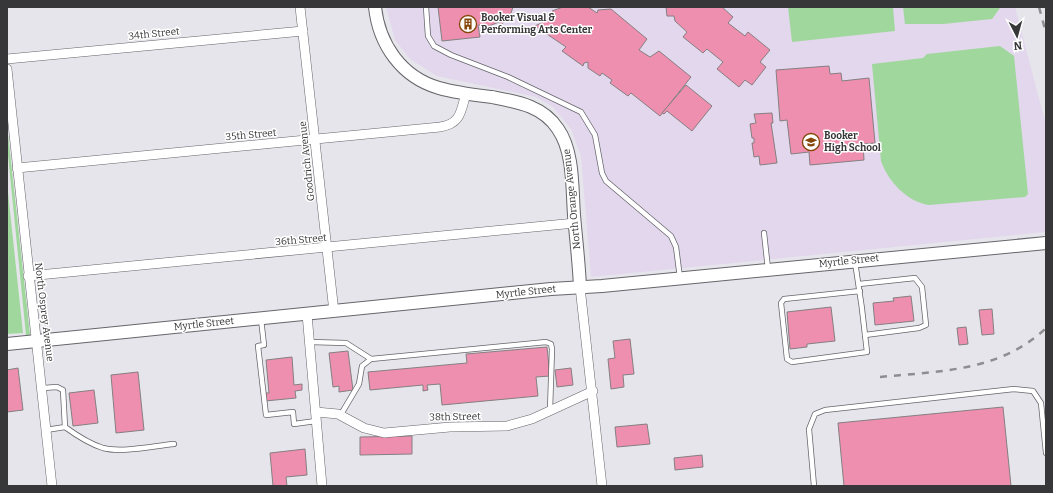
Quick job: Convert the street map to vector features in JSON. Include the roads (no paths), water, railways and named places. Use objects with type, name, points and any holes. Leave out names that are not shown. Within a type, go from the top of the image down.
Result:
[{"type":"street","name":"Goodrich Avenue","points":[[300,7],[334,312]]},
{"type":"street","name":"North Orange Avenue","points":[[375,7],[377,22],[386,45],[398,63],[417,78],[438,88],[522,102],[543,112],[559,129],[568,152],[580,287],[593,391],[602,486]]},
{"type":"street","name":"34th Street","points":[[7,59],[303,30]]},
{"type":"street","name":"North Osprey Avenue","points":[[7,69],[9,120],[17,168],[52,486]]},
{"type":"street","name":"35th Street","points":[[17,168],[449,126],[455,122],[460,115],[466,93]]},
{"type":"street","name":"36th Street","points":[[28,276],[575,223]]},
{"type":"street","name":"Myrtle Street","points":[[7,344],[261,318],[1046,243]]},
{"type":"street","points":[[307,314],[322,486]]},
{"type":"street","name":"38th Street","points":[[316,417],[334,413],[364,428],[384,433],[450,427],[507,426],[532,419],[593,391]]},
{"type":"lane","points":[[426,7],[428,36],[434,46],[451,55],[508,77],[581,112],[595,135],[602,173],[606,181],[671,236],[676,247],[680,278]]},
{"type":"lane","points":[[764,233],[768,269]]},
{"type":"lane","points":[[855,261],[859,284],[860,292],[867,352],[792,362],[787,359],[781,303],[784,299],[860,292]]},
{"type":"lane","points":[[859,284],[915,278],[922,287],[926,325],[919,328],[865,335]]},
{"type":"lane","points":[[261,318],[264,345],[258,346],[266,415],[293,412],[294,424],[316,417]]},
{"type":"lane","points":[[310,342],[346,343],[371,359]]},
{"type":"lane","points":[[340,416],[359,384],[362,366],[371,359],[527,343],[548,343],[552,346],[553,355],[550,410]]},
{"type":"lane","points":[[42,388],[57,387],[62,389],[65,427]]},
{"type":"lane","points":[[814,486],[809,429],[815,414],[824,410],[1014,389],[1033,391],[1041,403],[1046,454]]},
{"type":"lane","points":[[46,430],[65,427],[100,447],[108,449],[119,450],[174,444]]},
{"type":"railway","points":[[1039,7],[1046,33]]},
{"type":"railway","points":[[880,377],[968,367],[989,361],[1009,353],[1028,342],[1046,328]]},
{"type":"place","name":"Booker Visual & Performing Arts Center","points":[[468,24]]},
{"type":"place","name":"Booker High School","points":[[811,142]]}]
